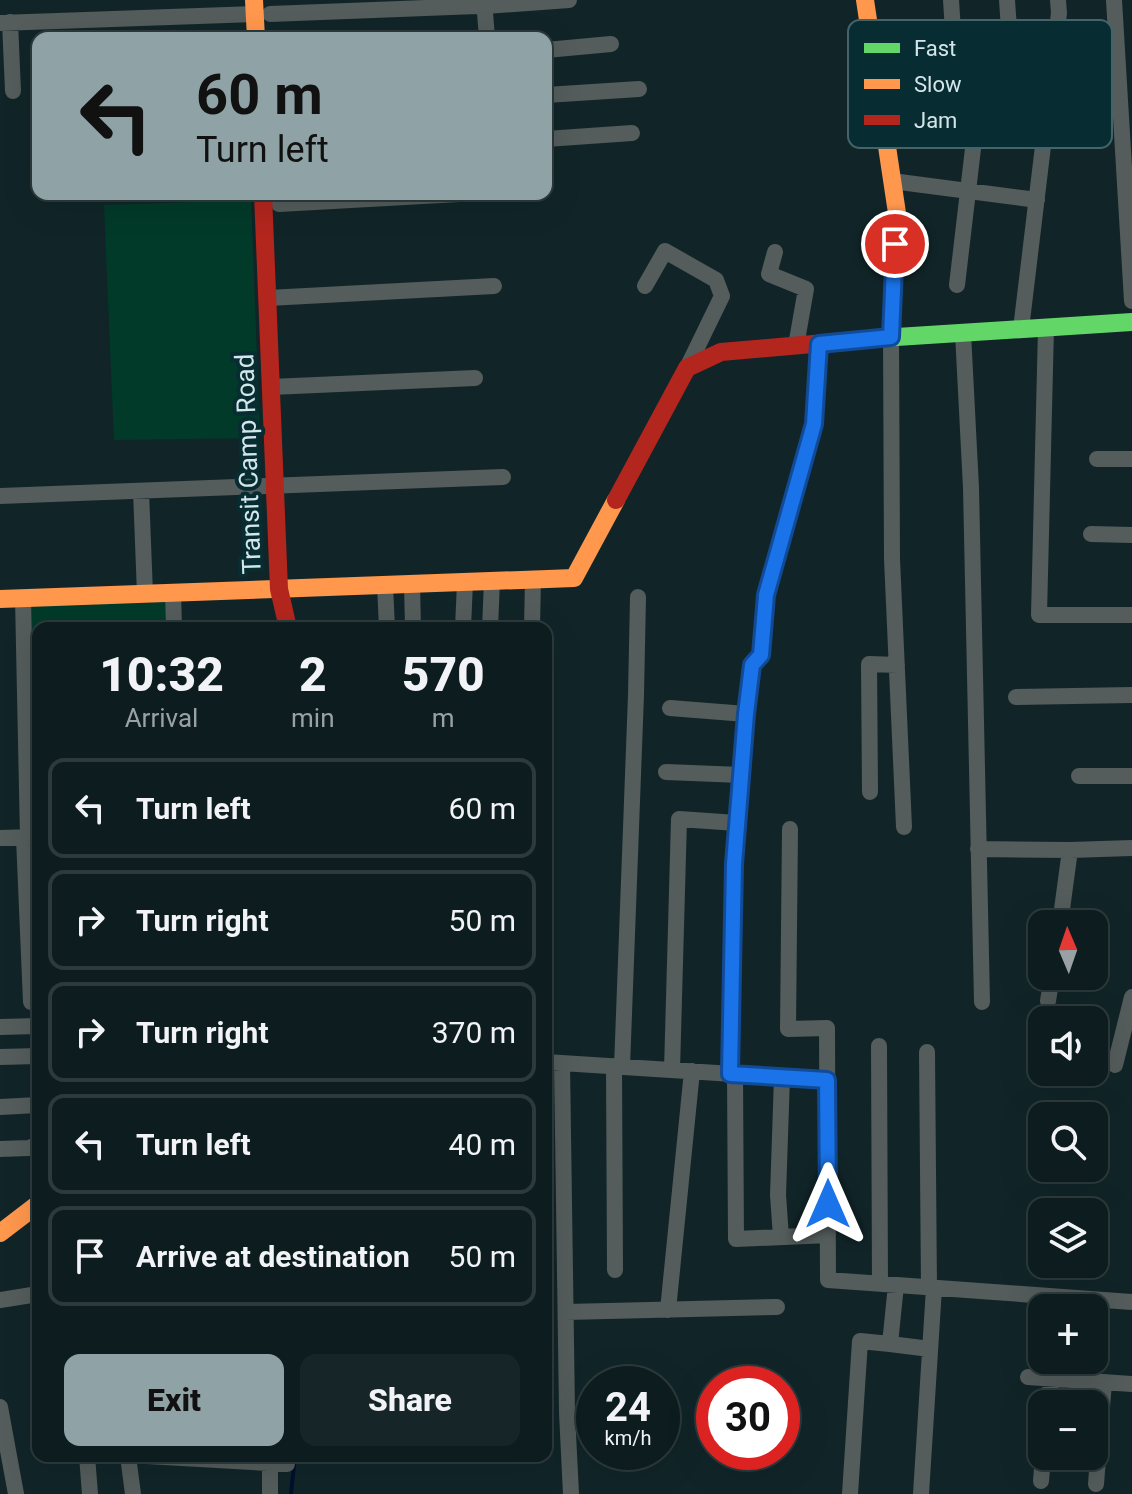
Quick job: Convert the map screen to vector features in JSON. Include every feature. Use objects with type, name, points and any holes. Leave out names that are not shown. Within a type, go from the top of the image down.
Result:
[{"type":"street","points":[[13,91],[5,22],[262,7],[569,0]]},
{"type":"street","points":[[865,0],[868,20]]},
{"type":"street","points":[[951,0],[952,20]]},
{"type":"street","points":[[1007,0],[1008,20]]},
{"type":"street","points":[[1058,0],[1058,20]]},
{"type":"street","points":[[1114,0],[1125,65],[1132,301]]},
{"type":"street","points":[[482,4],[486,32]]},
{"type":"street","points":[[257,32],[262,7]]},
{"type":"street","points":[[262,7],[269,32]]},
{"type":"street","points":[[552,49],[611,44]]},
{"type":"street","points":[[552,95],[639,89]]},
{"type":"street","points":[[552,139],[632,133]]},
{"type":"street","points":[[887,148],[897,213],[891,337],[892,559],[904,827]]},
{"type":"street","points":[[957,285],[973,148]]},
{"type":"street","points":[[1021,329],[1044,148]]},
{"type":"street","points":[[892,181],[1037,200]]},
{"type":"street","name":"Transit Camp Road","points":[[271,200],[268,298],[271,387],[279,589],[287,622]]},
{"type":"street","points":[[0,599],[574,578],[687,368],[722,296],[716,280],[665,251],[645,286]]},
{"type":"street","points":[[775,252],[769,274],[806,289],[796,346]]},
{"type":"street","points":[[268,298],[494,286]]},
{"type":"street","points":[[687,368],[721,352],[891,337],[1132,322]]},
{"type":"street","points":[[1046,328],[1039,615],[1132,615]]},
{"type":"street","points":[[963,333],[971,488],[982,1002]]},
{"type":"street","points":[[819,344],[814,424],[766,595],[761,655],[752,665],[746,714],[734,864],[732,1074],[736,1239],[828,1235]]},
{"type":"street","points":[[271,387],[475,378]]},
{"type":"street","points":[[1097,459],[1132,459]]},
{"type":"street","points":[[0,496],[503,477]]},
{"type":"street","points":[[141,491],[145,594]]},
{"type":"street","points":[[1091,534],[1132,535]]},
{"type":"street","points":[[532,622],[533,579]]},
{"type":"street","points":[[490,622],[492,581]]},
{"type":"street","points":[[463,622],[465,582]]},
{"type":"street","points":[[412,584],[413,622]]},
{"type":"street","points":[[385,585],[387,622]]},
{"type":"street","points":[[173,593],[174,622]]},
{"type":"street","points":[[615,1270],[618,1066],[638,597]]},
{"type":"street","points":[[23,598],[32,755],[31,1002]]},
{"type":"street","points":[[870,792],[869,664],[897,665]]},
{"type":"street","points":[[1016,697],[1132,695]]},
{"type":"street","points":[[670,708],[746,714]]},
{"type":"street","points":[[666,772],[741,775]]},
{"type":"street","points":[[1079,776],[1132,776]]},
{"type":"street","points":[[672,1070],[679,819],[737,823]]},
{"type":"street","points":[[790,829],[788,1029],[827,1028],[828,1280],[1028,1298]]},
{"type":"street","points":[[0,838],[30,837]]},
{"type":"street","points":[[978,849],[1132,848]]},
{"type":"street","points":[[1062,910],[1070,850]]},
{"type":"street","points":[[1048,1001],[1050,990]]},
{"type":"street","points":[[1115,1065],[1132,997]]},
{"type":"street","points":[[0,1027],[32,1026]]},
{"type":"street","points":[[879,1046],[890,1344]]},
{"type":"street","points":[[921,1494],[931,1288],[927,1052]]},
{"type":"street","points":[[0,1057],[32,1056]]},
{"type":"street","points":[[571,1494],[554,1062],[827,1080]]},
{"type":"street","points":[[668,1310],[692,1071]]},
{"type":"street","points":[[781,1237],[778,1195],[782,1077]]},
{"type":"street","points":[[0,1107],[32,1105]]},
{"type":"street","points":[[0,1149],[32,1147]]},
{"type":"street","points":[[0,1233],[32,1209]]},
{"type":"street","points":[[0,1300],[32,1295]]},
{"type":"street","points":[[1108,1302],[1132,1302]]},
{"type":"street","points":[[566,1312],[777,1307]]},
{"type":"street","points":[[850,1494],[860,1341],[930,1349]]},
{"type":"street","points":[[1076,1374],[1076,1380]]},
{"type":"street","points":[[1028,1377],[1132,1384]]},
{"type":"street","points":[[1050,1390],[1051,1378]]},
{"type":"street","points":[[1096,1484],[1104,1382]]},
{"type":"street","points":[[0,1407],[16,1494]]},
{"type":"street","points":[[87,1462],[90,1494]]},
{"type":"street","points":[[129,1462],[133,1494]]},
{"type":"street","points":[[246,1462],[279,1464],[270,1494]]},
{"type":"street","points":[[1041,1481],[1042,1470]]},
{"type":"green space","points":[[251,200],[260,438],[114,440],[104,205]]},
{"type":"green space","points":[[166,602],[167,622],[32,622],[32,749],[27,606]]},
{"type":"waterway","points":[[291,1494],[294,1462]]},
{"type":"traffic: fast","points":[[881,338],[1132,322]]},
{"type":"traffic: slow","points":[[254,0],[256,32]]},
{"type":"traffic: slow","points":[[865,0],[868,20]]},
{"type":"traffic: slow","points":[[887,148],[897,213],[891,337]]},
{"type":"traffic: slow","points":[[0,599],[574,578],[616,500]]},
{"type":"traffic: slow","points":[[0,1233],[32,1209]]},
{"type":"traffic: jam","points":[[263,200],[279,589],[287,622]]},
{"type":"traffic: jam","points":[[616,500],[687,368],[721,352],[881,338]]},
{"type":"route","points":[[828,1204],[827,1080],[730,1074],[734,864],[752,665],[761,655],[766,595],[814,424],[819,344],[891,337],[895,244]]}]
